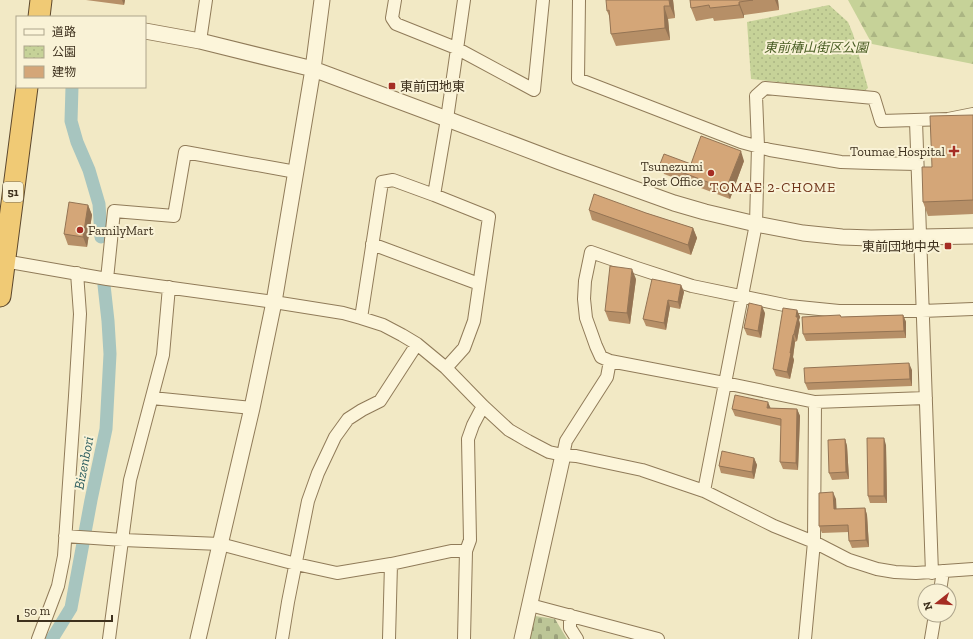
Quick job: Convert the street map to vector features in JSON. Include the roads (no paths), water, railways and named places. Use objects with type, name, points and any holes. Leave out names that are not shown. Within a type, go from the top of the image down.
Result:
[{"type":"highway","name":"51","points":[[0,296],[27,88]]},
{"type":"street","points":[[200,41],[206,0]]},
{"type":"street","points":[[198,639],[252,408],[274,302],[313,69],[322,0]]},
{"type":"street","points":[[395,0],[392,18],[396,24],[456,48],[534,90],[543,0]]},
{"type":"street","points":[[434,195],[447,119],[464,0]]},
{"type":"street","points":[[579,0],[578,78],[741,142],[770,150],[841,162],[917,164]]},
{"type":"street","points":[[146,31],[200,41],[313,69],[560,162],[674,203],[705,212],[803,233],[842,237],[871,238],[973,236]]},
{"type":"street","points":[[704,491],[756,224],[758,146],[756,96],[765,88],[874,98],[881,121],[948,119],[973,114]]},
{"type":"street","points":[[916,121],[926,398],[939,583]]},
{"type":"street","points":[[107,279],[114,211],[174,216],[185,152],[296,172]]},
{"type":"street","points":[[361,318],[382,182],[393,180],[489,217],[474,321],[464,348],[446,368]]},
{"type":"street","points":[[372,244],[479,284]]},
{"type":"street","points":[[926,398],[816,402],[725,383],[610,362],[601,357],[586,318],[584,299],[585,281],[591,252],[692,286],[789,306],[839,310],[922,312],[973,309]]},
{"type":"street","points":[[4,261],[107,279],[343,313],[361,318],[383,325],[417,344],[446,368],[509,430],[549,452],[576,456],[642,470],[704,491],[774,526],[814,542],[849,560],[877,569],[916,573],[973,569]]},
{"type":"street","points":[[38,639],[58,586],[64,556],[80,314],[77,273]]},
{"type":"street","points":[[109,639],[130,480],[163,355],[169,287]]},
{"type":"street","points":[[282,639],[308,501],[318,473],[335,436],[348,419],[380,401],[417,344]]},
{"type":"street","points":[[522,639],[566,441],[607,377],[610,362]]},
{"type":"street","points":[[152,398],[252,408]]},
{"type":"street","points":[[804,639],[814,542],[816,402]]},
{"type":"street","points":[[464,639],[466,551],[470,540],[468,439],[472,425],[483,406]]},
{"type":"street","points":[[65,536],[220,544],[337,573],[451,552],[466,551]]},
{"type":"street","points":[[390,639],[391,564]]},
{"type":"street","points":[[530,605],[658,639]]},
{"type":"street","points":[[570,615],[570,628],[576,639]]},
{"type":"street","points":[[931,639],[934,623]]},
{"type":"waterway","name":"Bizenbori","points":[[72,88],[71,121],[77,142],[89,170],[99,204],[101,237]]},
{"type":"waterway","name":"Bizenbori","points":[[52,639],[71,608],[106,429],[110,354],[104,285]]},
{"type":"place","name":"東前団地東","points":[[392,86]]},
{"type":"place","name":"Toumae Hospital","points":[[954,151]]},
{"type":"place","name":"Tsunezumi Post Office","points":[[711,173]]},
{"type":"place","name":"FamilyMart","points":[[80,230]]},
{"type":"place","name":"東前団地中央","points":[[948,246]]},
{"type":"district","name":"TOMAE 2-CHOME","points":[[773,187]]},
{"type":"park label","name":"東前椿山街区公園","points":[[816,47]]}]
